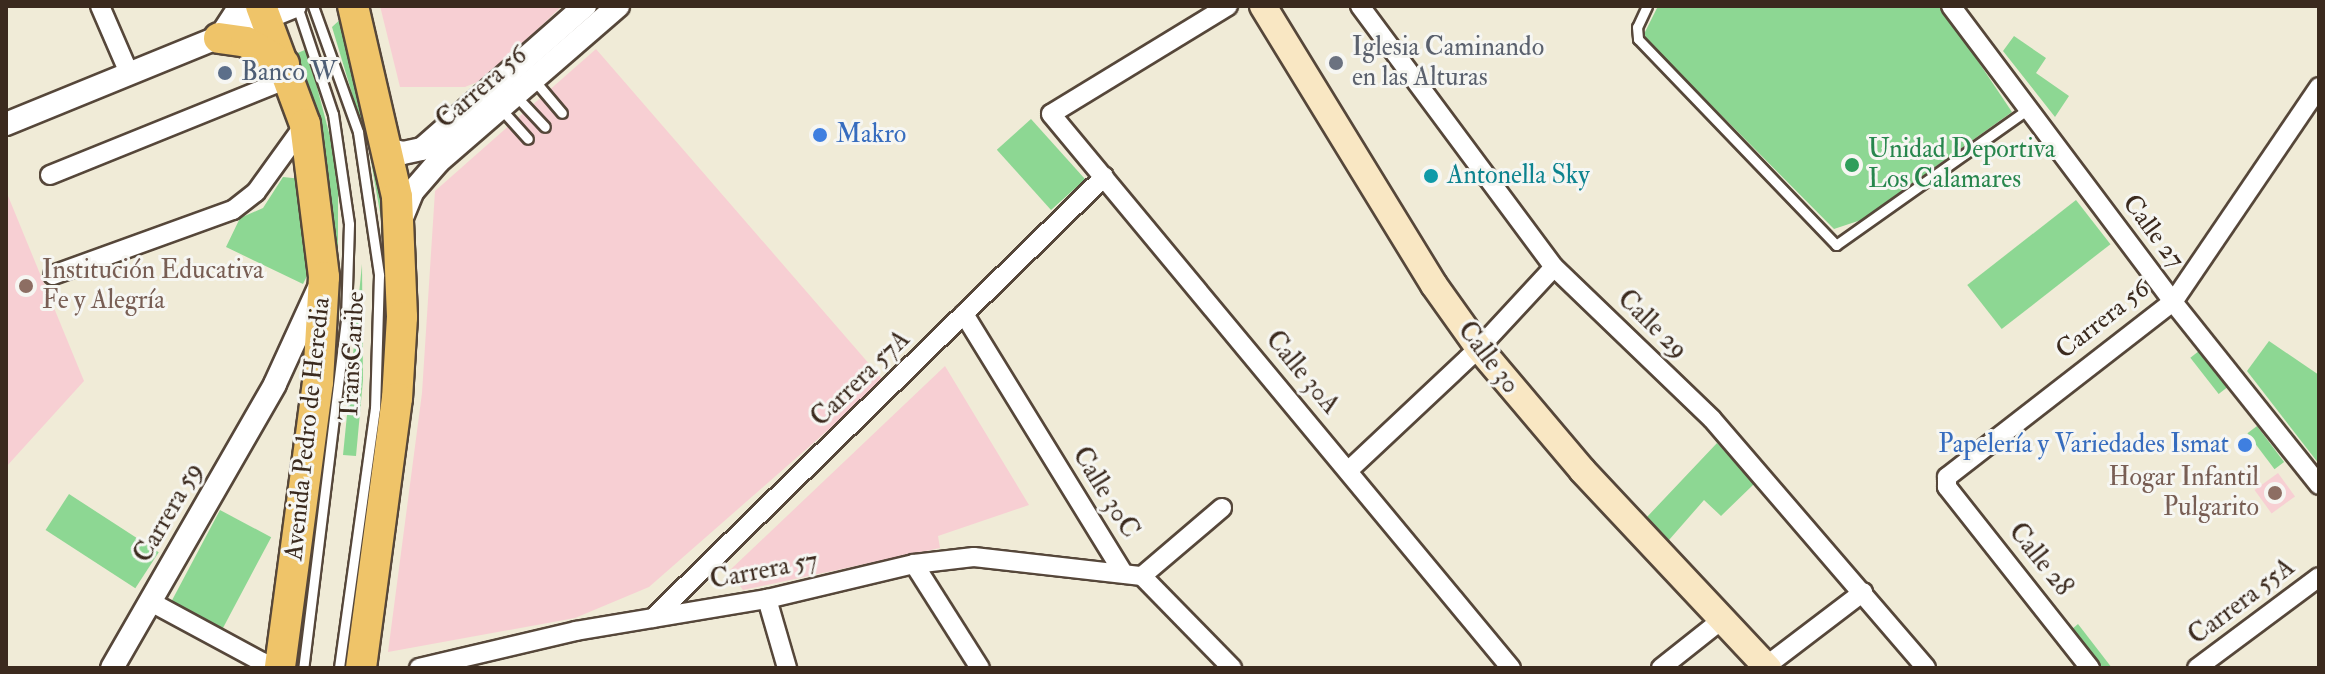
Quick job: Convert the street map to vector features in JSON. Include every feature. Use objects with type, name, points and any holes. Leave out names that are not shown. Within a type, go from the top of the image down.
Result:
[{"type":"highway","points":[[353,6],[387,149],[400,225],[397,398],[361,668]]},
{"type":"highway","name":"Avenida Pedro de Heredia","points":[[256,10],[287,71],[305,124],[324,277],[318,382],[268,666]]},
{"type":"highway","points":[[219,38],[246,42],[287,71]]},
{"type":"main road","name":"Calle 30","points":[[1263,6],[1434,285],[1479,348],[1582,470],[1767,667]]},
{"type":"street","points":[[100,6],[129,73]]},
{"type":"street","points":[[6,124],[219,38],[256,10],[296,6]]},
{"type":"street","name":"Carrera 56","points":[[387,149],[403,153],[422,149],[585,6]]},
{"type":"street","name":"Carrera 56","points":[[400,225],[413,191],[429,172],[618,6]]},
{"type":"street","name":"Calle 30A","points":[[1228,6],[1051,114],[1511,668]]},
{"type":"street","name":"Calle 29","points":[[1360,6],[1554,267],[1712,419],[1926,668]]},
{"type":"street","name":"Calle 27","points":[[1951,6],[2173,302],[2319,485]]},
{"type":"street","points":[[50,175],[287,71]]},
{"type":"street","name":"Carrera 56","points":[[1947,487],[1947,477],[1958,467],[2173,302],[2319,87]]},
{"type":"street","points":[[53,275],[233,210],[276,168],[305,124]]},
{"type":"street","points":[[276,168],[313,169]]},
{"type":"street","name":"Carrera 57A","points":[[653,618],[1104,177]]},
{"type":"street","points":[[1349,470],[1479,348],[1554,267]]},
{"type":"street","name":"Carrera 59","points":[[112,668],[275,384],[324,277]]},
{"type":"street","name":"Calle 30C","points":[[964,314],[1122,571],[1142,576],[1232,668]]},
{"type":"street","points":[[275,384],[301,372],[318,382]]},
{"type":"street","name":"Calle 28","points":[[1947,487],[2090,668]]},
{"type":"street","points":[[1142,576],[1222,508]]},
{"type":"street","name":"Carrera 57","points":[[419,668],[653,618],[767,599],[914,564],[987,558],[1122,571]]},
{"type":"street","points":[[914,564],[980,668]]},
{"type":"street","name":"Carrera 55A","points":[[2197,668],[2319,577]]},
{"type":"street","points":[[1767,667],[1863,592]]},
{"type":"street","points":[[767,599],[787,668]]},
{"type":"street","points":[[151,602],[268,666]]},
{"type":"street","points":[[1661,668],[1724,618]]},
{"type":"lane","name":"TransCaribe","points":[[296,6],[333,114],[349,224],[346,320],[303,668]]},
{"type":"lane","name":"TransCaribe","points":[[313,6],[358,132],[375,220],[380,290],[375,408],[339,668]]},
{"type":"lane","points":[[1647,6],[1637,27],[1638,39],[1836,245],[2028,109]]},
{"type":"lane","points":[[534,80],[562,113]]},
{"type":"lane","points":[[509,102],[545,127]]},
{"type":"lane","points":[[509,102],[528,139]]},
{"type":"shaded area","points":[[380,6],[562,6],[487,78],[465,87],[400,87]]},
{"type":"shaded area","points":[[596,49],[884,381],[649,587],[575,618],[388,652],[422,393],[435,191]]},
{"type":"shaded area","name":"Institución Educativa Fe y Alegría","points":[[6,191],[84,381],[6,467]]},
{"type":"shaded area","points":[[945,366],[1029,505],[938,536],[940,548],[743,590],[729,571]]},
{"type":"shaded area","name":"Hogar Infantil Pulgarito","points":[[2278,473],[2295,496],[2272,514],[2255,490]]},
{"type":"green space","name":"Unidad Deportiva Los Calamares","points":[[1658,6],[1941,6],[2012,112],[1861,220],[1834,229],[1643,36]]},
{"type":"green space","points":[[344,16],[369,113],[390,239],[385,241],[369,150],[332,27]]},
{"type":"green space","points":[[2014,36],[2046,58],[2036,73],[2069,96],[2055,117],[2003,51]]},
{"type":"green space","points":[[307,49],[338,167],[338,274],[293,55]]},
{"type":"green space","points":[[1031,119],[1085,179],[1051,210],[997,150]]},
{"type":"green space","points":[[283,177],[302,179],[311,268],[303,284],[226,247],[240,218],[263,208]]},
{"type":"green space","points":[[2076,200],[2110,244],[2002,329],[1967,285]]},
{"type":"green space","points":[[362,264],[363,380],[356,456],[343,455]]},
{"type":"green space","points":[[2269,341],[2319,375],[2319,464],[2247,371]]},
{"type":"green space","points":[[2199,351],[2227,387],[2219,394],[2190,358]]},
{"type":"green space","points":[[2257,426],[2284,462],[2274,469],[2247,433]]},
{"type":"green space","points":[[1717,443],[1754,484],[1721,516],[1704,500],[1669,540],[1647,517]]},
{"type":"green space","points":[[69,494],[159,552],[135,588],[46,530]]},
{"type":"green space","points":[[220,510],[271,537],[223,628],[172,601]]},
{"type":"green space","points":[[2078,624],[2112,668],[2100,668],[2071,630]]},
{"type":"place","name":"Iglesia Caminando en las Alturas","points":[[1336,63]]},
{"type":"place","name":"Banco W","points":[[225,73]]},
{"type":"place","name":"Makro","points":[[820,135]]},
{"type":"place","name":"Unidad Deportiva Los Calamares","points":[[1852,165]]},
{"type":"place","name":"Antonella Sky","points":[[1431,176]]},
{"type":"place","name":"Institución Educativa Fe y Alegría","points":[[26,286]]},
{"type":"place","name":"Papelería y Variedades Ismat","points":[[2245,445]]},
{"type":"place","name":"Hogar Infantil Pulgarito","points":[[2275,493]]}]
